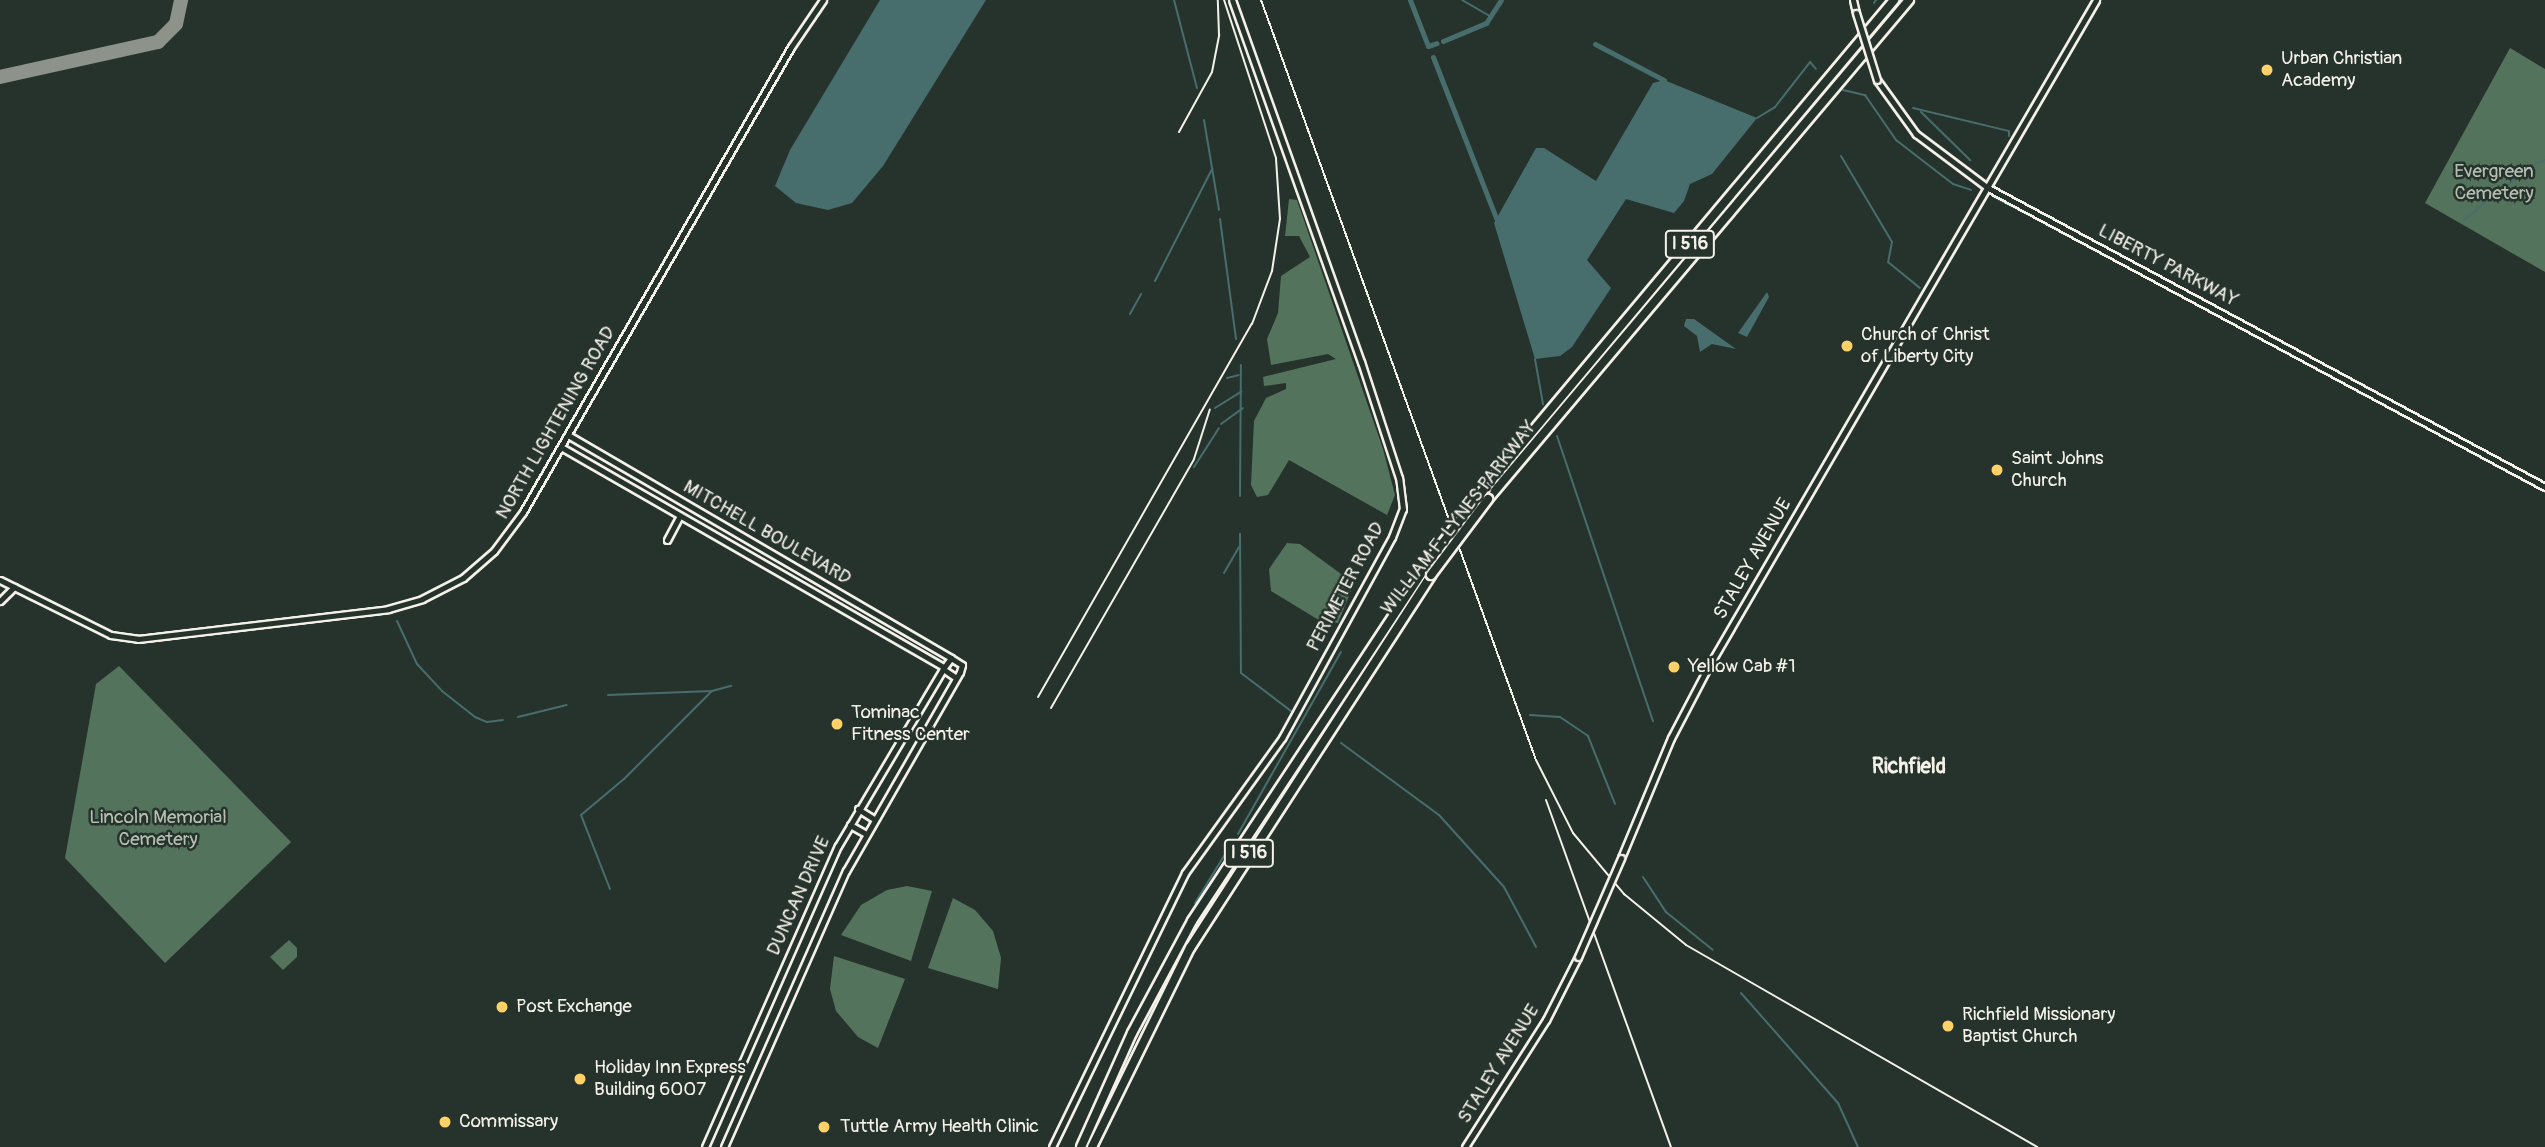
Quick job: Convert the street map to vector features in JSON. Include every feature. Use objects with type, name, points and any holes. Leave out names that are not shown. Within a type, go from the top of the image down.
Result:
[{"type":"highway","name":"WILLIAM F. LYNES PARKWAY","points":[[1080,1147],[1132,1033],[1192,921],[1429,561],[1485,488],[1894,0]]},
{"type":"highway","name":"WILLIAM F. LYNES PARKWAY","points":[[1092,1147],[1191,948],[1430,575],[1488,499],[1909,0]]},
{"type":"street","name":"NORTH LIGHTENING ROAD","points":[[0,580],[126,639],[404,606],[463,579],[494,551],[523,512],[791,47],[823,0]]},
{"type":"street","name":"PERIMETER ROAD","points":[[1052,1147],[1185,873],[1282,738],[1392,537],[1403,509],[1399,478],[1361,362],[1232,0]]},
{"type":"street","name":"LIBERTY PARKWAY","points":[[1853,0],[1877,80],[1916,134],[1988,188],[2545,487]]},
{"type":"street","name":"STALEY AVENUE","points":[[1465,1147],[1546,1020],[1578,957],[1671,738],[1707,669],[2096,0]]},
{"type":"street","name":"MITCHELL BOULEVARD","points":[[568,435],[951,658]]},
{"type":"street","name":"MITCHELL BOULEVARD","points":[[561,447],[933,661],[956,677]]},
{"type":"street","points":[[606,472],[612,461]]},
{"type":"street","points":[[667,541],[680,516]]},
{"type":"street","points":[[0,601],[14,587]]},
{"type":"street","points":[[951,658],[962,665],[956,677]]},
{"type":"street","name":"DUNCAN DRIVE","points":[[705,1147],[858,809],[933,681],[951,658]]},
{"type":"street","points":[[933,661],[933,681]]},
{"type":"street","name":"DUNCAN DRIVE","points":[[724,1147],[866,834],[956,677]]},
{"type":"street","points":[[858,809],[874,819]]},
{"type":"street","points":[[850,825],[866,834]]},
{"type":"green space","name":"Evergreen Cemetery","points":[[2510,48],[2545,69],[2545,272],[2425,203]]},
{"type":"green space","points":[[1289,199],[1297,200],[1383,449],[1395,495],[1387,515],[1289,460],[1268,495],[1257,497],[1251,485],[1254,421],[1266,398],[1286,389],[1286,383],[1264,386],[1263,377],[1336,359],[1328,354],[1271,365],[1267,339],[1278,313],[1281,276],[1310,257],[1299,236],[1285,236]]},
{"type":"green space","points":[[1287,543],[1300,544],[1348,579],[1351,591],[1338,623],[1322,622],[1271,591],[1269,569]]},
{"type":"green space","name":"Lincoln Memorial Cemetery","points":[[119,666],[291,842],[165,963],[65,858],[96,684]]},
{"type":"green space","points":[[907,886],[932,891],[911,961],[841,935],[861,905],[887,890]]},
{"type":"green space","points":[[953,898],[975,910],[993,931],[1001,958],[998,989],[928,968]]},
{"type":"green space","points":[[289,940],[297,948],[297,957],[283,970],[270,957]]},
{"type":"green space","points":[[834,956],[905,979],[878,1048],[858,1037],[836,1011],[830,989]]},
{"type":"water","points":[[880,0],[986,0],[883,166],[852,203],[828,210],[796,203],[775,186],[790,150]]},
{"type":"water","points":[[1664,80],[1757,118],[1712,174],[1690,184],[1684,201],[1674,213],[1626,199],[1587,260],[1611,288],[1572,347],[1560,356],[1535,359],[1494,223],[1536,148],[1544,148],[1596,181],[1653,83]]},
{"type":"water","points":[[1767,292],[1769,297],[1747,337],[1738,333]]},
{"type":"water","points":[[1686,319],[1694,319],[1736,349],[1712,344],[1700,352],[1697,336],[1684,326]]},
{"type":"waterway","points":[[1174,0],[1197,88]]},
{"type":"waterway","points":[[1410,0],[1428,46],[1437,43]]},
{"type":"waterway","points":[[1462,0],[1492,17]]},
{"type":"waterway","points":[[1443,41],[1486,23],[1501,0]]},
{"type":"waterway","points":[[1595,44],[1664,80]]},
{"type":"waterway","points":[[1433,57],[1496,218]]},
{"type":"waterway","points":[[1757,118],[1775,107],[1810,62],[1816,69]]},
{"type":"waterway","points":[[1843,90],[1865,95],[1896,140],[1953,184],[1971,190]]},
{"type":"waterway","points":[[1913,108],[2009,131],[2009,136]]},
{"type":"waterway","points":[[1921,112],[1970,160]]},
{"type":"waterway","points":[[1204,120],[1219,210]]},
{"type":"waterway","points":[[1841,156],[1892,242],[1888,262],[1920,288]]},
{"type":"waterway","points":[[2532,165],[2545,160]]},
{"type":"waterway","points":[[1155,281],[1212,169]]},
{"type":"waterway","points":[[2501,191],[2526,169]]},
{"type":"waterway","points":[[2464,220],[2496,193]]},
{"type":"waterway","points":[[1994,197],[2075,239]]},
{"type":"waterway","points":[[1220,219],[1236,339]]},
{"type":"waterway","points":[[1130,314],[1141,294]]},
{"type":"waterway","points":[[1535,359],[1543,404]]},
{"type":"waterway","points":[[1240,496],[1241,365]]},
{"type":"waterway","points":[[1227,378],[1239,375]]},
{"type":"waterway","points":[[1215,408],[1241,392]]},
{"type":"waterway","points":[[1221,424],[1243,408]]},
{"type":"waterway","points":[[1194,467],[1219,428]]},
{"type":"waterway","points":[[1557,436],[1653,721]]},
{"type":"waterway","points":[[1240,534],[1241,673],[1291,711]]},
{"type":"waterway","points":[[1224,573],[1239,547]]},
{"type":"waterway","points":[[397,621],[417,664],[442,691],[475,717],[487,722],[503,720]]},
{"type":"waterway","points":[[1238,834],[1341,652]]},
{"type":"waterway","points":[[610,889],[581,815],[624,779],[712,691],[731,686]]},
{"type":"waterway","points":[[608,695],[712,691]]},
{"type":"waterway","points":[[518,717],[567,705]]},
{"type":"waterway","points":[[1530,715],[1560,717],[1588,736],[1615,804]]},
{"type":"waterway","points":[[1341,743],[1439,815],[1504,887],[1536,947]]},
{"type":"waterway","points":[[1195,903],[1230,846]]},
{"type":"waterway","points":[[1643,877],[1666,912],[1713,950]]},
{"type":"waterway","points":[[1741,993],[1838,1103],[1858,1147]]},
{"type":"taxiway","points":[[0,77],[158,42],[176,24],[181,0]]},
{"type":"railway","points":[[1179,132],[1212,72],[1219,35],[1218,0]]},
{"type":"railway","points":[[1038,697],[1252,324],[1272,271],[1280,219],[1276,158],[1224,0]]},
{"type":"railway","points":[[1261,0],[1536,760],[1573,833],[1624,894],[1686,945],[2037,1147]]},
{"type":"railway","points":[[1051,708],[1194,459],[1210,409]]},
{"type":"railway","points":[[1546,800],[1671,1147]]},
{"type":"place","name":"Urban Christian Academy","points":[[2267,70]]},
{"type":"place","name":"Church of Christ of Liberty City","points":[[1847,346]]},
{"type":"place","name":"Saint Johns Church","points":[[1997,470]]},
{"type":"place","name":"Yellow Cab #1","points":[[1674,667]]},
{"type":"place","name":"Tominac Fitness Center","points":[[837,724]]},
{"type":"place","name":"Post Exchange","points":[[502,1007]]},
{"type":"place","name":"Richfield Missionary Baptist Church","points":[[1948,1026]]},
{"type":"place","name":"Holiday Inn Express Building 6007","points":[[580,1079]]},
{"type":"place","name":"Commissary","points":[[445,1122]]},
{"type":"place","name":"Tuttle Army Health Clinic","points":[[824,1127]]},
{"type":"district","name":"Richfield","points":[[1909,767]]}]
